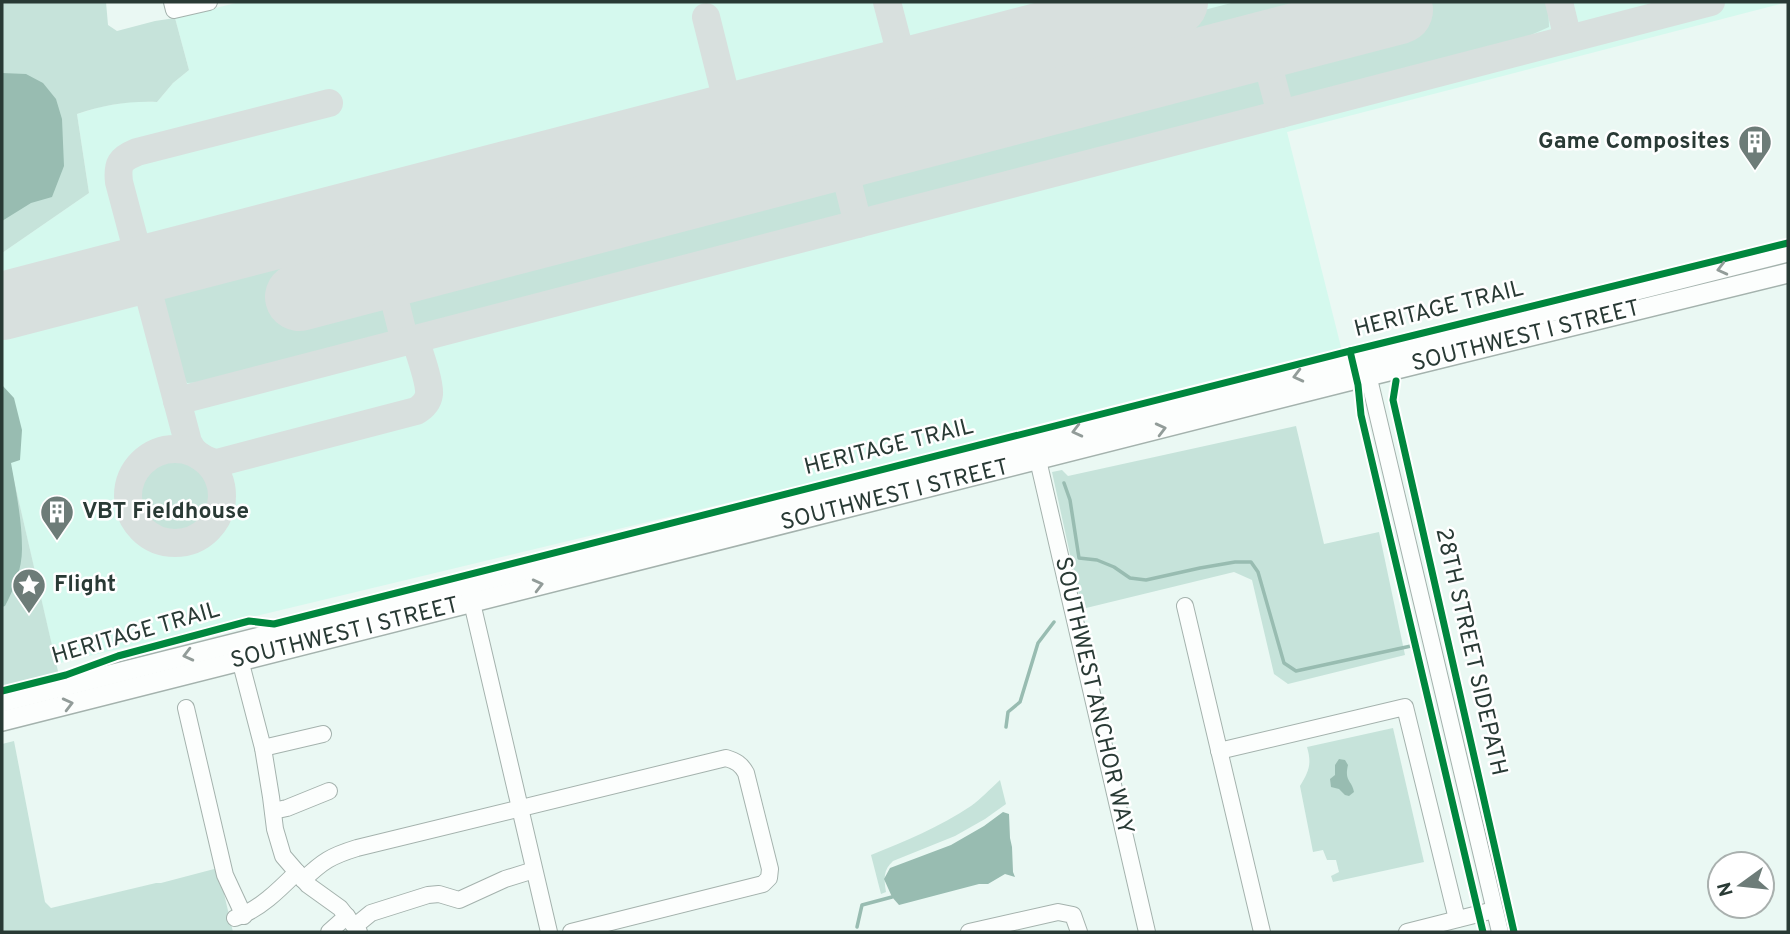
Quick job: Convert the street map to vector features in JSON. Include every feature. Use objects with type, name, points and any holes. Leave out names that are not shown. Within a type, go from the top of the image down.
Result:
[{"type":"main road","name":"SOUTHWEST I STREET","points":[[470,592],[1038,460],[1788,252]]},
{"type":"main road","name":"SOUTHWEST I STREET","points":[[2,702],[237,651],[1366,368],[1788,273]]},
{"type":"main road","name":"SOUTHWEST I STREET","points":[[2,721],[237,651]]},
{"type":"street","points":[[173,6],[208,2]]},
{"type":"street","points":[[1366,368],[1500,932]]},
{"type":"street","name":"SOUTHWEST ANCHOR WAY","points":[[1038,460],[1147,932]]},
{"type":"street","points":[[470,592],[548,932]]},
{"type":"street","points":[[1185,606],[1262,932]]},
{"type":"street","points":[[237,651],[264,748],[275,829],[283,856],[300,876],[340,908],[354,925]]},
{"type":"street","points":[[1219,751],[1405,707],[1457,919]]},
{"type":"street","points":[[186,708],[225,875],[239,917],[320,863],[341,853],[726,758],[742,766],[746,772],[770,869],[769,878],[763,884],[571,932]]},
{"type":"street","points":[[264,748],[323,734]]},
{"type":"street","points":[[273,811],[329,791]]},
{"type":"street","points":[[329,932],[354,925],[371,913],[434,894],[459,901],[505,879],[534,870]]},
{"type":"street","points":[[1407,932],[1494,910]]},
{"type":"street","points":[[969,932],[1058,912],[1073,915],[1079,932]]},
{"type":"shaded area","points":[[2,2],[106,2],[108,25],[117,31],[175,18],[189,70],[173,83],[157,102],[116,104],[77,114],[89,193],[2,253]]},
{"type":"shaded area","points":[[240,2],[1788,2],[1287,132],[1343,355],[56,664],[2,428],[2,253],[89,193],[77,114],[134,101],[157,102],[173,83],[189,70],[175,18]]},
{"type":"shaded area","points":[[1235,2],[1548,2],[1549,27],[1504,47],[248,373],[187,383],[172,358],[159,309],[163,295],[168,289],[204,270]]},
{"type":"shaded area","points":[[2,73],[26,74],[43,83],[56,99],[62,119],[64,166],[52,197],[31,203],[2,221]]},
{"type":"shaded area","points":[[2,385],[14,398],[22,430],[20,460],[11,463],[20,516],[22,549],[17,579],[5,606],[2,607]]},
{"type":"shaded area","points":[[1296,426],[1324,544],[1379,532],[1405,655],[1288,684],[1274,674],[1252,580],[1234,572],[1082,609],[1052,472],[1062,470],[1068,476]]},
{"type":"shaded area","points":[[2,428],[60,680],[2,695]]},
{"type":"shaded area","points":[[175,458],[190,461],[202,469],[210,481],[213,496],[210,511],[202,523],[190,531],[175,534],[160,531],[148,523],[140,511],[137,496],[140,481],[148,469],[160,461]]},
{"type":"shaded area","points":[[1393,728],[1424,862],[1333,882],[1331,876],[1339,872],[1336,860],[1327,860],[1323,850],[1313,852],[1300,786],[1309,767],[1307,747]]},
{"type":"shaded area","points":[[14,741],[45,902],[51,908],[218,868],[233,932],[2,932],[2,744]]},
{"type":"shaded area","points":[[1339,759],[1345,760],[1348,765],[1348,778],[1354,792],[1349,796],[1331,787],[1330,779],[1335,775],[1335,765]]},
{"type":"shaded area","points":[[1000,780],[1006,804],[955,836],[893,861],[885,875],[886,892],[881,894],[871,855],[959,814]]},
{"type":"shaded area","points":[[1003,812],[1009,814],[1015,877],[1005,874],[988,884],[899,905],[892,897],[884,879],[890,868],[951,845]]},
{"type":"waterway","points":[[1064,483],[1070,500],[1079,558],[1097,560],[1130,578],[1146,580],[1200,568],[1251,562],[1258,572],[1284,663],[1296,671],[1411,646]]},
{"type":"waterway","points":[[1006,727],[1008,712],[1020,702],[1038,643],[1054,622]]},
{"type":"waterway","points":[[857,927],[862,905],[892,897]]},
{"type":"taxiway","points":[[887,2],[922,135]]},
{"type":"taxiway","points":[[1559,2],[1568,39]]},
{"type":"taxiway","points":[[177,401],[1711,2]]},
{"type":"taxiway","points":[[706,17],[731,117]]},
{"type":"taxiway","points":[[1263,46],[1281,114]]},
{"type":"taxiway","points":[[329,103],[137,152],[123,160],[119,166],[119,182],[188,442],[200,456],[217,463],[416,411],[428,399],[429,389],[415,339]]},
{"type":"taxiway","points":[[841,156],[858,224]]},
{"type":"taxiway","points":[[388,274],[405,342]]},
{"type":"taxiway","points":[[175,449],[193,453],[208,463],[218,478],[222,496],[218,514],[208,529],[193,539],[175,543],[157,539],[142,529],[132,514],[128,496],[132,478],[142,463],[157,453],[175,449]]},
{"type":"runway","points":[[2,306],[1174,2]]},
{"type":"runway","points":[[299,297],[1399,10]]},
{"type":"cycle path","name":"HERITAGE TRAIL","points":[[2,691],[249,621],[274,624],[1350,351],[1788,243]]},
{"type":"cycle path","name":"HERITAGE TRAIL","points":[[1350,351],[1358,385],[1361,415],[1483,932]]},
{"type":"cycle path","name":"28TH STREET SIDEPATH","points":[[1396,381],[1393,400],[1514,932]]},
{"type":"place","name":"Game Composites","points":[[1755,172]]},
{"type":"place","name":"VBT Fieldhouse","points":[[57,542]]},
{"type":"place","name":"Flight","points":[[29,615]]}]
